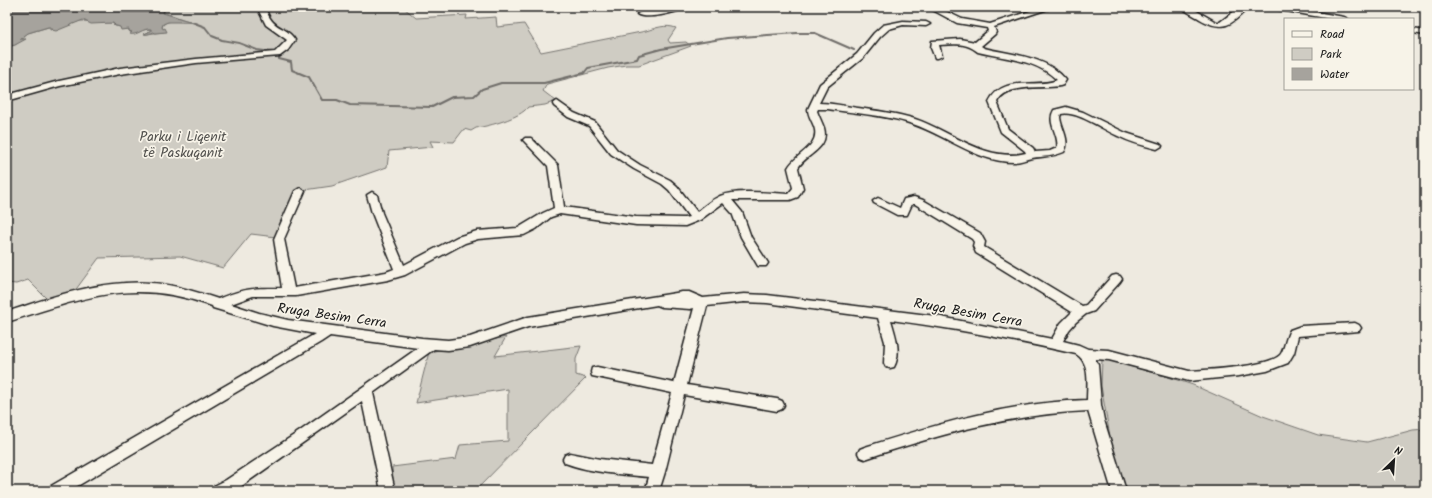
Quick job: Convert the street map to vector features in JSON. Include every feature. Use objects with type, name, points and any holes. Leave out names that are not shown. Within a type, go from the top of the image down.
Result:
[{"type":"street","points":[[7,98],[59,84],[120,71],[196,60],[277,54],[285,48],[291,40],[288,35],[278,31],[270,25],[265,19],[261,7]]},
{"type":"street","points":[[642,14],[662,12],[681,7]]},
{"type":"street","points":[[931,7],[960,21],[990,26],[1050,7]]},
{"type":"street","points":[[1185,7],[1214,24],[1221,25],[1229,21],[1244,7]]},
{"type":"street","points":[[1275,7],[1338,18]]},
{"type":"street","points":[[217,305],[240,295],[253,292],[289,292],[388,276],[401,272],[461,240],[477,235],[520,232],[532,226],[547,215],[559,210],[636,221],[685,222],[696,218],[724,198],[743,196],[785,198],[794,195],[798,188],[793,173],[793,168],[799,160],[815,147],[820,140],[820,131],[812,111],[823,86],[860,56],[877,35],[886,27],[903,24],[926,24]]},
{"type":"street","points":[[977,45],[992,32],[990,26]]},
{"type":"street","points":[[1414,31],[1425,33]]},
{"type":"street","points":[[938,56],[935,43],[960,41],[977,45],[976,46],[981,50],[1039,64],[1057,75],[1062,80],[1060,83],[1052,85],[1012,87],[1000,93],[994,99],[1004,130],[1030,150],[1031,155]]},
{"type":"street","points":[[557,104],[571,115],[592,124],[614,152],[637,167],[666,182],[673,188],[696,218]]},
{"type":"street","points":[[813,107],[828,106],[909,120],[931,128],[962,144],[989,155],[1010,158],[1051,154],[1061,150],[1062,142],[1056,115],[1057,112],[1066,110],[1080,114],[1136,140],[1157,146]]},
{"type":"street","points":[[528,140],[554,166],[559,210]]},
{"type":"street","points":[[289,292],[278,240],[300,192]]},
{"type":"street","points":[[372,195],[377,213],[401,272]]},
{"type":"street","points":[[724,198],[737,212],[746,237],[762,263]]},
{"type":"street","points":[[878,201],[901,213],[903,213],[906,205],[911,200],[919,202],[976,236],[980,242],[978,246],[980,250],[1080,311],[1085,311],[1090,308],[1116,279]]},
{"type":"street","name":"Rruga Besim Cerra","points":[[7,317],[82,294],[123,288],[159,288],[175,290],[271,322],[446,345],[476,341],[507,328],[528,322],[655,302],[690,305],[702,302],[755,298],[986,329],[1075,348],[1086,354],[1109,355],[1189,376],[1201,376],[1275,364],[1283,360],[1287,355],[1294,333],[1308,330],[1355,328]]},
{"type":"street","points":[[653,488],[702,302]]},
{"type":"street","points":[[1056,344],[1066,324],[1080,311]]},
{"type":"street","points":[[883,314],[891,342],[890,363]]},
{"type":"street","points":[[56,491],[318,339],[329,330]]},
{"type":"street","points":[[227,489],[432,344]]},
{"type":"street","points":[[1086,354],[1092,365],[1094,405],[1103,442],[1119,491]]},
{"type":"street","points":[[597,372],[777,405]]},
{"type":"street","points":[[366,390],[388,491]]},
{"type":"street","points":[[865,453],[957,424],[988,416],[1031,409],[1073,405],[1094,405]]},
{"type":"street","points":[[570,459],[600,465],[658,472]]},
{"type":"green space","name":"Parku i Liqenit të Paskuqanit","points":[[165,7],[403,7],[416,18],[467,15],[466,19],[496,17],[497,27],[524,24],[541,52],[668,26],[676,28],[668,40],[670,43],[686,42],[691,46],[639,65],[626,65],[608,68],[547,84],[543,91],[556,101],[545,105],[528,107],[518,115],[511,118],[476,128],[471,131],[464,129],[454,142],[430,141],[433,147],[389,151],[387,167],[332,186],[298,191],[276,237],[251,234],[223,268],[180,256],[99,258],[74,292],[47,299],[28,280],[16,284],[7,283],[7,47],[15,45],[28,33],[52,26],[53,30],[80,21],[86,21],[84,22],[88,23],[112,23],[115,24],[115,26],[121,27],[121,29],[129,29],[129,31],[132,32],[129,34],[141,30],[152,29],[145,34],[164,32],[165,31],[162,27],[167,22],[191,21],[162,13],[164,12]]},
{"type":"green space","points":[[506,337],[495,356],[581,346],[576,359],[576,375],[586,378],[475,491],[394,491],[392,467],[456,459],[460,445],[508,441],[508,389],[416,403],[429,352]]},
{"type":"green space","points":[[1102,358],[1193,385],[1263,416],[1318,435],[1367,442],[1413,430],[1425,429],[1425,491],[1127,491],[1113,453],[1101,386]]},
{"type":"water","points":[[7,7],[165,7],[163,13],[192,22],[168,22],[163,24],[163,29],[165,28],[167,32],[144,34],[151,31],[151,29],[148,29],[135,34],[129,34],[132,32],[129,31],[129,29],[121,30],[120,27],[113,25],[115,25],[113,23],[91,24],[83,20],[56,31],[52,30],[53,29],[50,30],[50,27],[48,27],[28,33],[24,36],[24,38],[20,39],[26,39],[15,45],[7,47]]},
{"type":"waterway","points":[[192,22],[205,27],[212,36],[222,40],[239,43],[257,50],[272,52]]},
{"type":"waterway","points":[[279,54],[279,59],[291,62],[292,70],[309,77],[322,100],[337,100],[350,105],[432,107],[452,97],[474,96],[482,89],[501,83],[544,83],[584,73],[588,68],[637,59],[639,55],[661,49],[727,38],[815,33],[854,50]]}]
